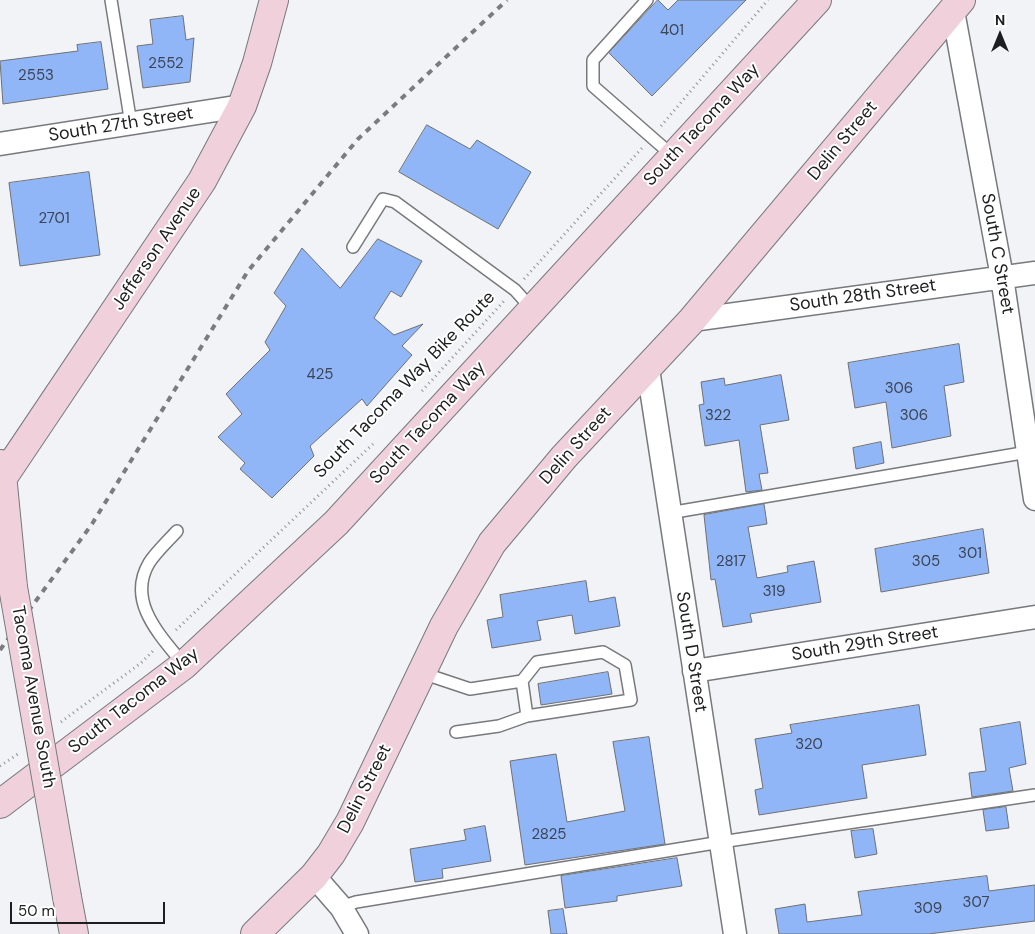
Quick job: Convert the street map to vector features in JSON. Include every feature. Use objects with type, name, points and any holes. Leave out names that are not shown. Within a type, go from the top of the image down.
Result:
[{"type":"main road","name":"Jefferson Avenue","points":[[1,473],[202,181],[242,106],[258,63],[274,0]]},
{"type":"main road","name":"South Tacoma Way","points":[[0,804],[184,665],[336,523],[817,0]]},
{"type":"main road","name":"Delin Street","points":[[255,934],[314,876],[331,854],[350,822],[444,626],[492,543],[564,457],[692,320],[957,5]]},
{"type":"main road","name":"Tacoma Avenue South","points":[[1,473],[8,577],[72,925]]},
{"type":"street","name":"South C Street","points":[[957,5],[1002,277],[1035,499]]},
{"type":"street","name":"South 27th Street","points":[[0,144],[242,106]]},
{"type":"street","name":"South 28th Street","points":[[692,320],[1035,273]]},
{"type":"street","name":"South D Street","points":[[648,369],[735,934]]},
{"type":"street","name":"South 29th Street","points":[[694,671],[1035,617]]},
{"type":"street","points":[[314,876],[341,906],[357,934]]},
{"type":"lane","points":[[111,0],[131,124]]},
{"type":"lane","points":[[647,0],[593,60],[593,86],[673,156]]},
{"type":"lane","points":[[353,246],[383,199],[395,202],[514,290],[533,310]]},
{"type":"lane","points":[[669,512],[1028,452]]},
{"type":"lane","points":[[177,531],[149,563],[141,583],[145,612],[164,641],[184,665]]},
{"type":"lane","points":[[422,673],[470,689],[522,681],[537,662],[603,652],[625,665],[631,700],[527,716],[499,726],[456,732]]},
{"type":"lane","points":[[522,681],[527,716]]},
{"type":"lane","points":[[341,906],[721,842],[1035,795]]},
{"type":"path","name":"South Tacoma Way Bike Route","points":[[420,393],[651,137],[768,0]]},
{"type":"path","name":"South Tacoma Way Bike Route","points":[[55,726],[141,663],[380,437]]},
{"type":"path","points":[[0,766],[24,749]]},
{"type":"building","points":[[658,0],[668,10],[678,0],[746,0],[652,96],[609,53]]},
{"type":"building","points":[[183,16],[186,40],[194,38],[190,82],[143,88],[137,46],[153,44],[150,20]]},
{"type":"building","points":[[101,42],[108,89],[3,104],[0,61],[78,51],[77,45]]},
{"type":"building","points":[[427,125],[470,149],[477,140],[531,172],[498,229],[399,172]]},
{"type":"building","points":[[89,172],[100,255],[20,266],[9,183]]},
{"type":"building","points":[[378,239],[422,261],[401,297],[391,291],[374,318],[394,335],[423,324],[402,346],[412,355],[367,406],[362,399],[310,446],[314,456],[272,498],[240,469],[245,463],[218,437],[242,414],[226,394],[270,350],[265,342],[286,306],[274,293],[302,248],[340,288]]},
{"type":"building","points":[[959,344],[964,382],[944,386],[951,436],[892,448],[886,402],[855,408],[848,363]]},
{"type":"building","points":[[781,375],[789,420],[760,425],[768,473],[759,474],[762,490],[746,492],[739,440],[705,446],[699,405],[704,404],[701,382],[724,378],[725,385]]},
{"type":"building","points":[[881,442],[884,463],[856,469],[853,448]]},
{"type":"building","points":[[764,504],[767,524],[748,527],[757,578],[788,572],[787,566],[814,561],[821,602],[750,614],[752,622],[723,627],[715,579],[711,580],[704,515]]},
{"type":"building","points":[[983,529],[989,573],[881,592],[875,549]]},
{"type":"building","points":[[586,581],[589,602],[615,597],[620,626],[575,634],[572,615],[537,621],[541,640],[492,648],[487,620],[503,617],[500,595]]},
{"type":"building","points":[[608,672],[612,694],[541,705],[538,684]]},
{"type":"building","points":[[919,705],[926,755],[862,765],[867,798],[759,815],[755,790],[763,788],[755,739],[792,733],[790,725]]},
{"type":"building","points":[[1020,722],[1026,764],[1009,768],[1013,791],[972,797],[969,773],[986,771],[980,729]]},
{"type":"building","points":[[649,737],[665,844],[525,865],[510,761],[556,754],[567,822],[625,811],[613,742]]},
{"type":"building","points":[[1006,807],[1009,828],[986,831],[983,810]]},
{"type":"building","points":[[485,826],[491,861],[442,869],[443,878],[415,882],[410,849],[466,840],[464,830]]},
{"type":"building","points":[[873,829],[877,854],[855,858],[851,831]]},
{"type":"building","points":[[677,858],[682,886],[617,896],[617,901],[565,908],[561,876]]},
{"type":"building","points":[[987,876],[989,891],[1035,885],[1035,921],[928,934],[779,934],[775,909],[805,904],[807,922],[862,915],[858,892]]},
{"type":"building","points":[[563,909],[567,934],[551,934],[548,911]]},
{"type":"railway","points":[[0,650],[92,524],[248,271],[358,139],[507,0]]}]
